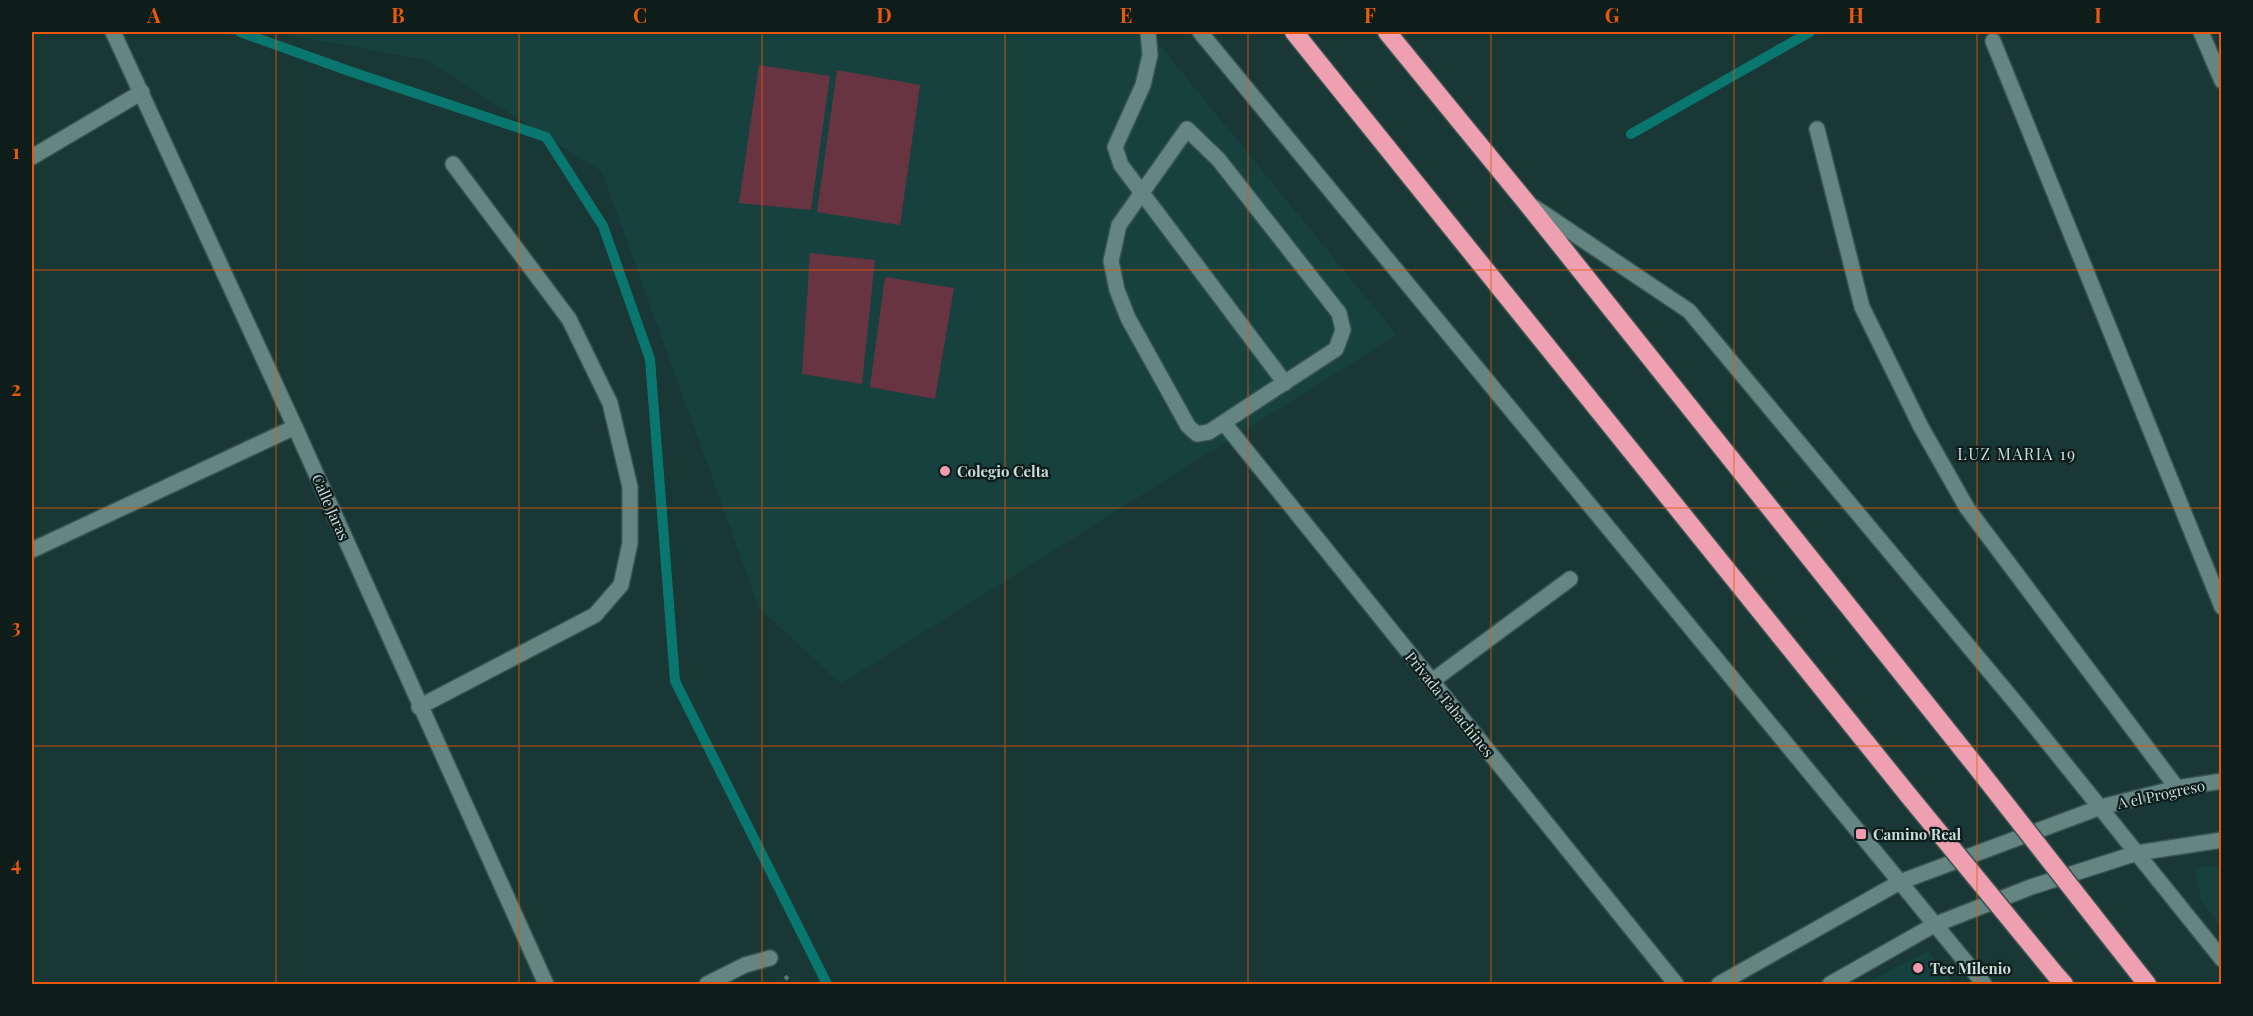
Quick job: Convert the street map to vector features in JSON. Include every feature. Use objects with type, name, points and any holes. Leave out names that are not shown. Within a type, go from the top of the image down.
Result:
[{"type":"highway","points":[[1294,32],[1909,796],[2060,979]]},
{"type":"highway","points":[[1388,32],[1979,770],[2147,984]]},
{"type":"street","name":"Calle Jaras","points":[[113,32],[295,427],[546,984]]},
{"type":"street","points":[[1148,32],[1150,55],[1143,85],[1115,147],[1121,165],[1285,383]]},
{"type":"street","points":[[1200,32],[1984,984]]},
{"type":"street","points":[[2202,32],[2222,81]]},
{"type":"street","points":[[1993,41],[2222,607]]},
{"type":"street","points":[[32,157],[142,92]]},
{"type":"street","points":[[1187,129],[1219,160],[1339,313],[1343,330],[1336,349],[1224,423],[1209,432],[1197,434],[1188,426],[1128,318],[1117,290],[1111,261],[1119,225],[1141,194],[1187,129]]},
{"type":"street","points":[[1817,129],[1862,306],[1921,427],[1967,508],[2176,788]]},
{"type":"street","points":[[419,706],[595,615],[621,585],[630,543],[630,487],[610,403],[569,319],[453,164]]},
{"type":"street","points":[[1526,202],[1689,311],[2101,807],[2222,959]]},
{"type":"street","name":"Privada Tabachines","points":[[1224,423],[1676,984]]},
{"type":"street","points":[[32,550],[295,427]]},
{"type":"street","points":[[1432,681],[1570,579]]},
{"type":"street","name":"A el Progreso","points":[[2101,807],[2176,788],[2222,781]]},
{"type":"street","points":[[1719,984],[1900,882],[2101,807]]},
{"type":"street","points":[[1830,984],[1934,925],[2031,887],[2137,853],[2222,840]]},
{"type":"street","points":[[706,984],[745,965],[770,958]]},
{"type":"shaded area","name":"Colegio Celta","points":[[271,32],[1149,32],[1397,335],[841,684],[759,608],[602,172],[426,60]]},
{"type":"shaded area","points":[[759,65],[830,76],[811,210],[739,203]]},
{"type":"shaded area","points":[[837,70],[920,85],[900,225],[817,212]]},
{"type":"shaded area","points":[[810,253],[875,260],[862,384],[802,374]]},
{"type":"shaded area","points":[[885,277],[954,288],[935,399],[870,387]]},
{"type":"shaded area","points":[[2222,865],[2221,927],[2201,900],[2194,868]]},
{"type":"shaded area","name":"Tec Milenio","points":[[1928,951],[1953,984],[1864,984]]},
{"type":"waterway","points":[[240,32],[546,137],[603,226],[650,359],[675,681],[827,984]]},
{"type":"waterway","points":[[1631,134],[1810,32]]},
{"type":"place","name":"Colegio Celta","points":[[945,471]]},
{"type":"place","name":"Camino Real","points":[[1861,834]]},
{"type":"place","name":"Tec Milenio","points":[[1918,968]]},
{"type":"district","name":"LUZ MARIA 19","points":[[2017,453]]}]
